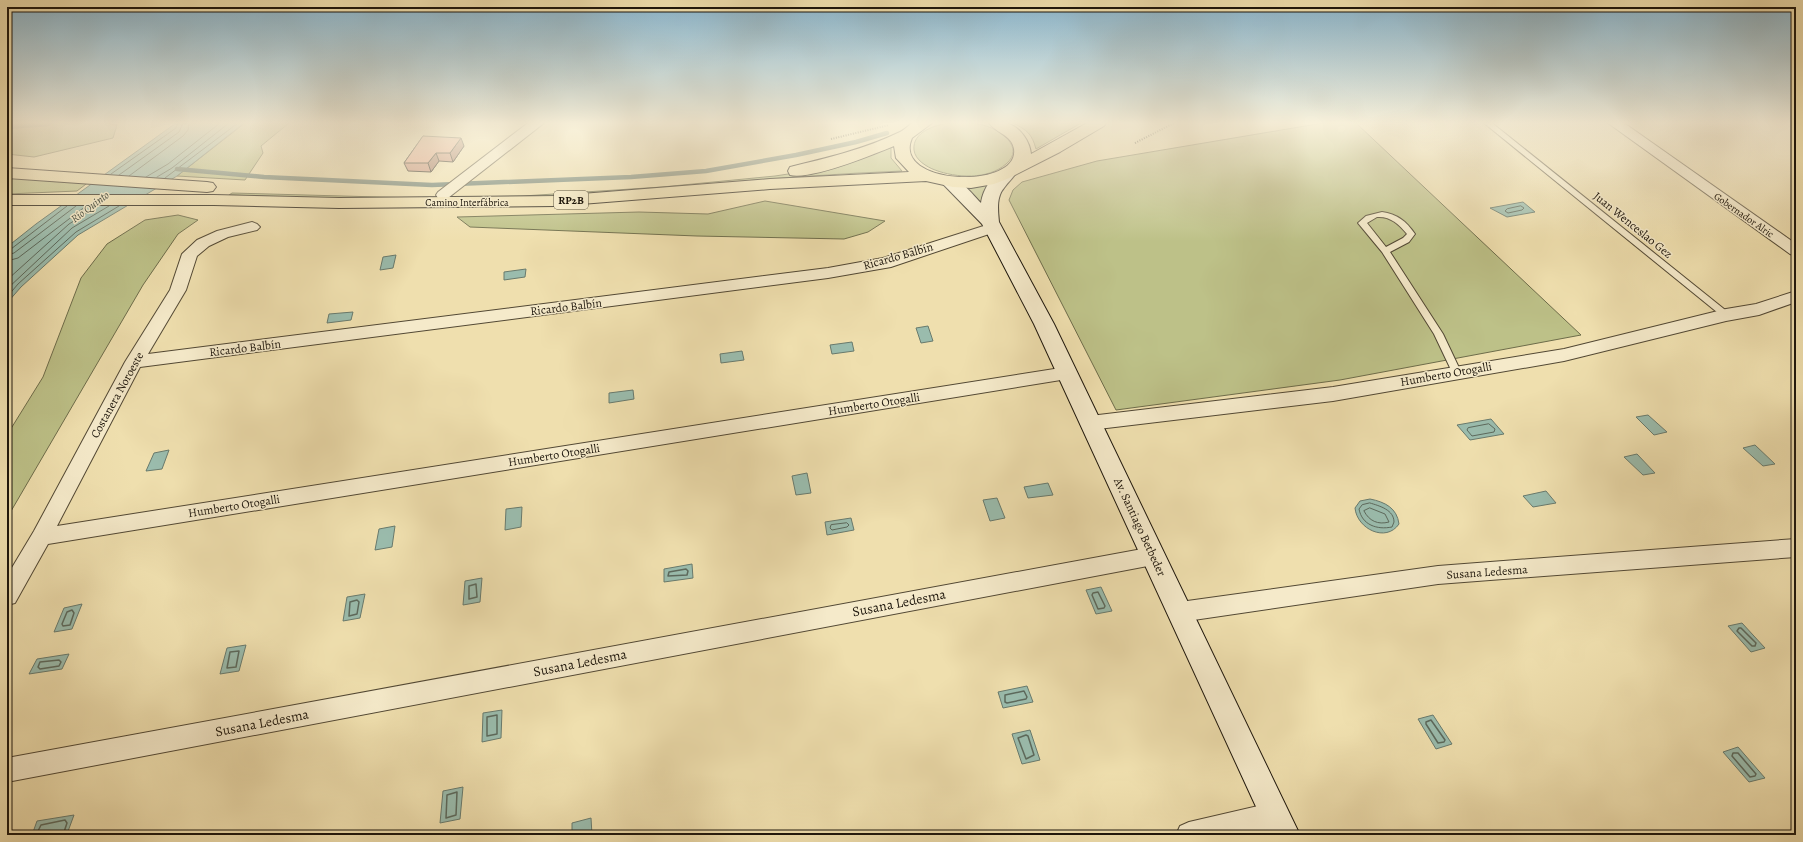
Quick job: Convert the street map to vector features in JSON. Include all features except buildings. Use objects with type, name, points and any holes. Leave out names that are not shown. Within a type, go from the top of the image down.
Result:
[{"type":"main road","name":"Camino Interfábrica","points":[[7,200],[217,194],[443,195],[610,189],[761,175],[814,168],[837,162]]},
{"type":"main road","name":"Camino Interfábrica","points":[[908,162],[912,167],[927,176],[950,182],[988,180],[1028,162]]},
{"type":"main road","points":[[992,225],[988,202],[995,185],[1018,162]]},
{"type":"main road","name":"Camino Interfábrica","points":[[7,173],[217,194],[339,203],[556,201],[770,184],[927,176]]},
{"type":"main road","points":[[950,182],[992,225]]},
{"type":"main road","name":"Av. Santiago Betbeder","points":[[992,225],[1044,324],[1280,825]]},
{"type":"street","points":[[443,195],[486,162]]},
{"type":"street","name":"Gobernador Alric","points":[[1670,162],[1796,251]]},
{"type":"street","name":"Ricardo Balbín","points":[[134,362],[828,273],[885,263],[992,225]]},
{"type":"street","name":"Costanera Noroeste","points":[[7,596],[41,537],[134,362],[178,290],[190,254],[203,243],[223,234],[252,227]]},
{"type":"street","name":"Humberto Otogalli","points":[[1090,423],[1333,394],[1456,372],[1564,355],[1726,315],[1759,309],[1796,296]]},
{"type":"street","name":"Humberto Otogalli","points":[[41,537],[1067,373]]},
{"type":"street","name":"Susana Ledesma","points":[[1180,612],[1438,575],[1796,548]]},
{"type":"street","name":"Susana Ledesma","points":[[7,770],[1153,556]]},
{"type":"street","points":[[1188,835],[1280,825]]},
{"type":"lane","name":"Juan Wenceslao Gez","points":[[1537,162],[1726,315]]},
{"type":"lane","points":[[1385,251],[1406,240],[1411,234],[1405,224],[1394,217],[1377,214],[1368,218],[1362,223],[1385,251],[1438,334],[1456,372]]},
{"type":"green space","points":[[195,162],[257,162],[245,180],[177,176]]},
{"type":"green space","points":[[841,162],[895,162],[902,171],[806,176],[565,195],[481,200],[373,200],[229,195],[232,193],[416,198],[523,196],[662,187],[775,176],[821,169]]},
{"type":"green space","points":[[1007,162],[999,169],[990,173],[972,176],[943,173],[922,163]]},
{"type":"green space","points":[[1092,162],[1398,162],[1581,335],[1340,380],[1116,410],[1009,200],[1013,190],[1022,182]]},
{"type":"green space","points":[[7,177],[90,181],[77,191],[7,194]]},
{"type":"green space","points":[[990,182],[984,209],[975,196],[962,186]]},
{"type":"green space","points":[[765,201],[885,221],[868,232],[844,239],[697,236],[470,227],[457,217],[639,212],[708,214]]},
{"type":"green space","points":[[178,215],[198,220],[178,234],[143,285],[7,518],[7,435],[43,377],[81,278],[107,244],[145,220]]},
{"type":"water","name":"Río Quinto","points":[[122,162],[194,162],[177,176],[78,235],[21,287],[7,303],[7,247],[36,224]]},
{"type":"water","points":[[1523,202],[1535,212],[1507,217],[1490,208]]},
{"type":"water","points":[[396,255],[393,268],[380,270],[383,257]]},
{"type":"water","points":[[526,269],[525,277],[504,280],[504,272]]},
{"type":"water","points":[[353,312],[351,320],[327,323],[329,314]]},
{"type":"water","points":[[928,326],[933,341],[921,343],[916,328]]},
{"type":"water","points":[[852,342],[854,351],[832,354],[830,345]]},
{"type":"water","points":[[742,351],[744,360],[721,363],[720,354]]},
{"type":"water","points":[[633,390],[634,399],[609,403],[609,393]]},
{"type":"water","points":[[1648,415],[1667,432],[1654,435],[1636,417]]},
{"type":"water","points":[[1491,419],[1504,434],[1470,440],[1457,425]]},
{"type":"water","points":[[1755,445],[1775,464],[1763,466],[1743,448]]},
{"type":"water","points":[[169,450],[162,469],[146,471],[154,453]]},
{"type":"water","points":[[1637,454],[1655,473],[1643,475],[1624,457]]},
{"type":"water","points":[[807,473],[811,493],[796,495],[792,476]]},
{"type":"water","points":[[1048,483],[1053,495],[1028,498],[1024,487]]},
{"type":"water","points":[[1546,491],[1556,503],[1533,507],[1523,496]]},
{"type":"water","points":[[997,498],[1005,518],[990,521],[983,500]]},
{"type":"water","points":[[1370,499],[1385,504],[1396,514],[1399,524],[1393,530],[1380,533],[1366,527],[1361,522],[1355,508],[1360,501]]},
{"type":"water","points":[[522,507],[521,527],[505,530],[506,509]]},
{"type":"water","points":[[851,518],[854,530],[827,535],[825,522]]},
{"type":"water","points":[[395,526],[392,547],[375,550],[379,529]]},
{"type":"water","points":[[692,564],[693,578],[664,582],[664,569]]},
{"type":"water","points":[[482,578],[480,602],[463,605],[465,581]]},
{"type":"water","points":[[1101,587],[1112,611],[1096,614],[1086,590]]},
{"type":"water","points":[[365,594],[360,618],[343,621],[347,597]]},
{"type":"water","points":[[82,604],[72,629],[54,632],[64,608]]},
{"type":"water","points":[[1742,623],[1765,648],[1751,652],[1728,626]]},
{"type":"water","points":[[246,645],[239,671],[220,674],[227,648]]},
{"type":"water","points":[[69,654],[62,669],[29,674],[37,659]]},
{"type":"water","points":[[1027,686],[1033,702],[1003,708],[998,692]]},
{"type":"water","points":[[502,710],[501,738],[482,742],[483,713]]},
{"type":"water","points":[[1433,715],[1452,744],[1436,749],[1418,719]]},
{"type":"water","points":[[1030,730],[1040,760],[1022,764],[1012,734]]},
{"type":"water","points":[[1738,747],[1765,778],[1749,782],[1723,752]]},
{"type":"water","points":[[463,787],[460,819],[440,823],[443,791]]},
{"type":"water","points":[[74,815],[67,834],[32,835],[37,821]]},
{"type":"water","points":[[591,818],[592,835],[572,835],[572,823]]},
{"type":"waterway","points":[[177,169],[264,177],[432,185],[631,177],[706,171],[755,162]]}]
